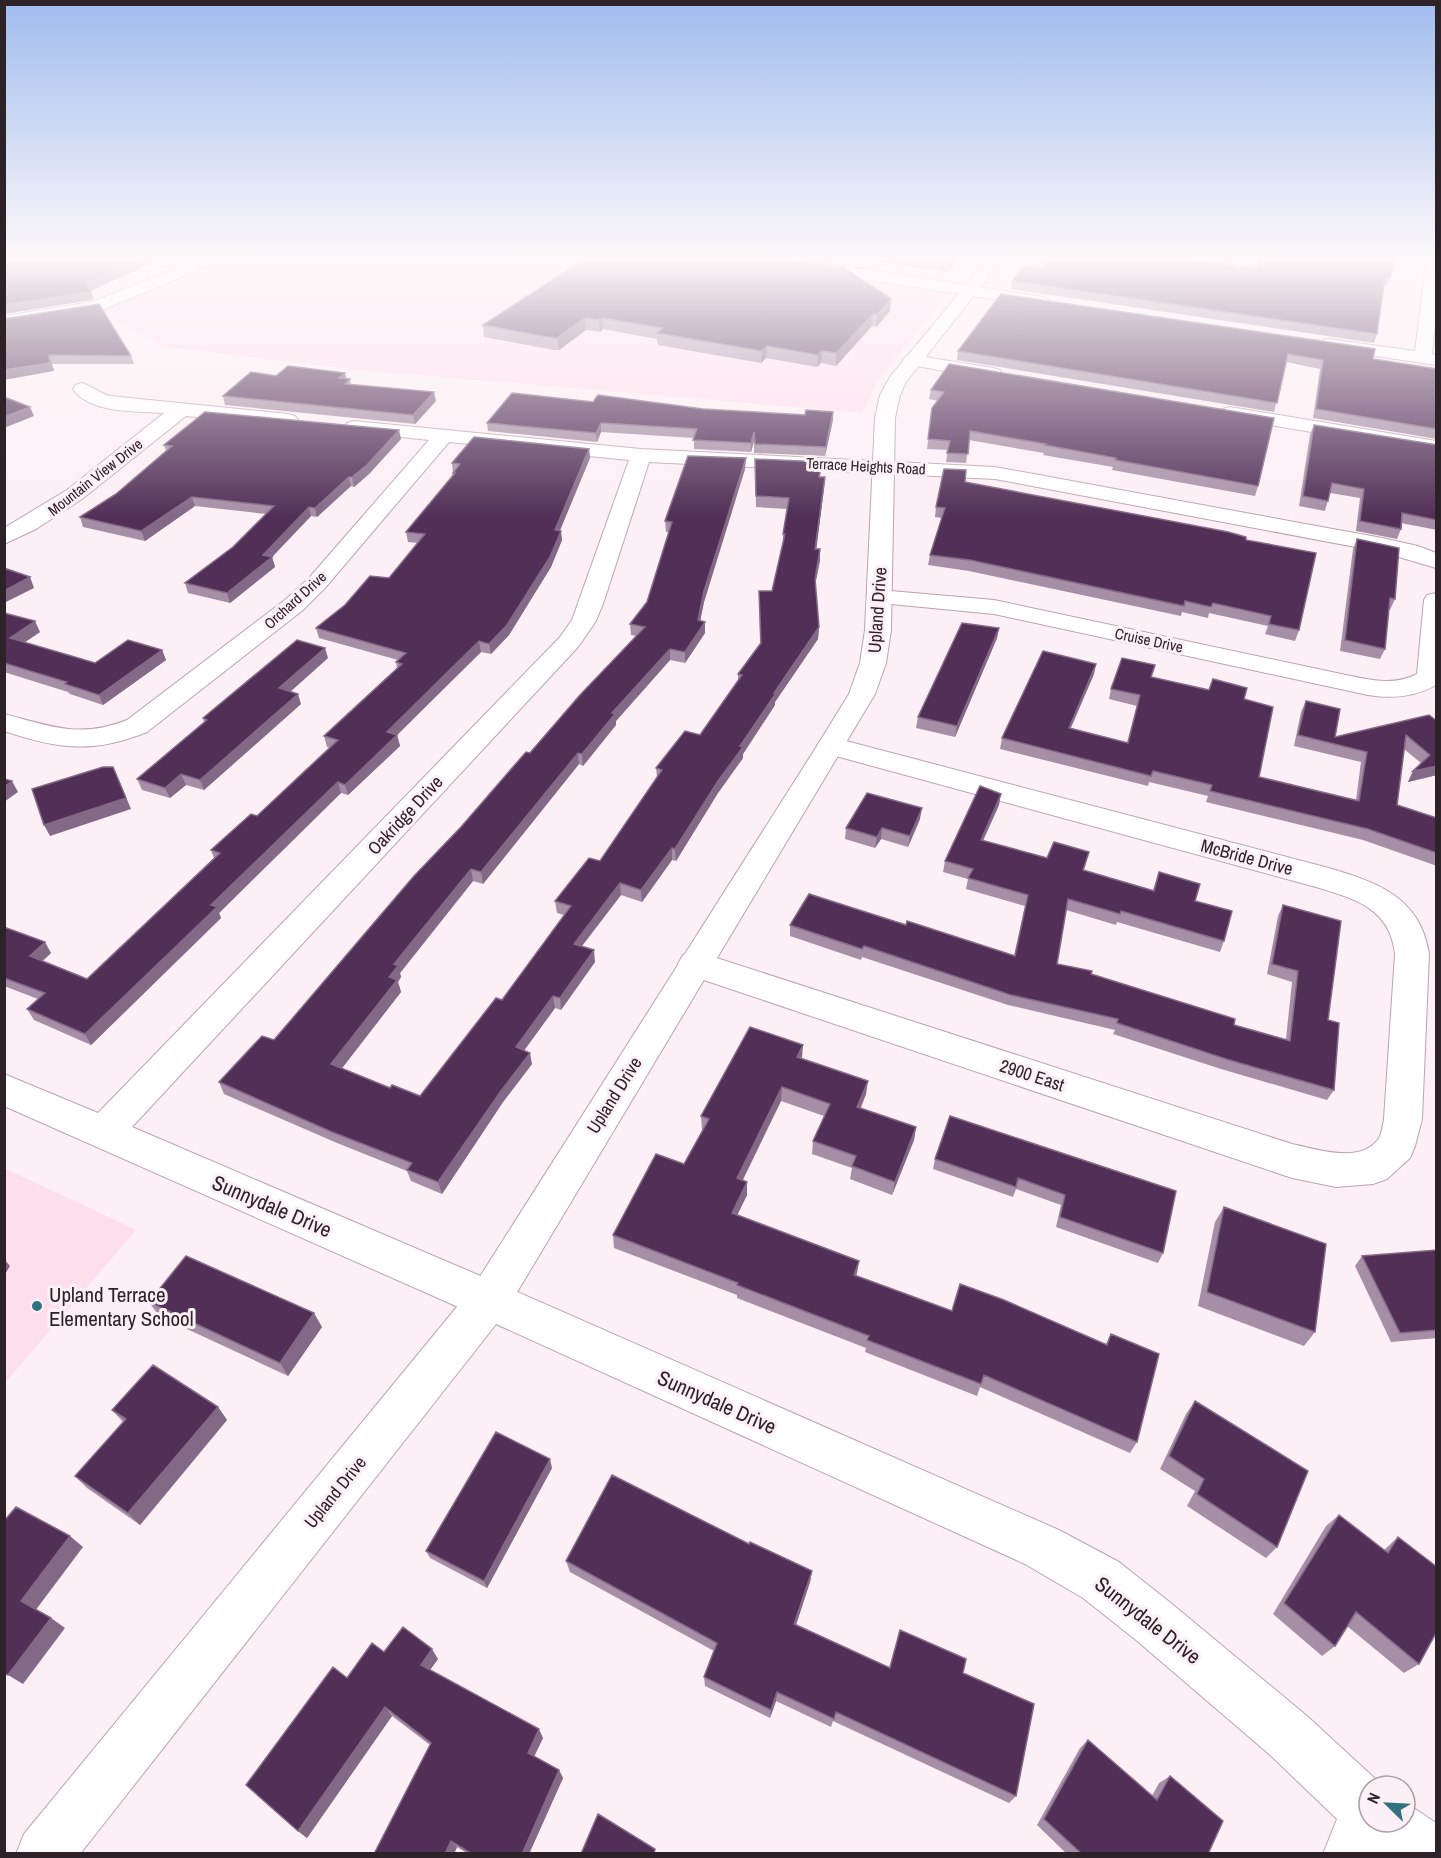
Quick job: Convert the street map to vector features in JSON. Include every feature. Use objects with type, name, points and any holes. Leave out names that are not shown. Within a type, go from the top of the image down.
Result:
[{"type":"street","name":"Upland Drive","points":[[44,1854],[489,1300],[862,694],[873,663],[879,597],[885,418],[890,395],[926,343]]},
{"type":"street","points":[[1322,343],[1430,359],[1431,343]]},
{"type":"street","points":[[912,360],[1007,376]]},
{"type":"street","points":[[82,389],[89,396],[108,402],[313,423]]},
{"type":"street","name":"Mountain View Drive","points":[[4,537],[63,504],[182,409]]},
{"type":"street","points":[[1216,411],[1437,447]]},
{"type":"street","name":"Terrace Heights Road","points":[[337,425],[641,455],[966,470],[1022,477],[1382,545],[1437,561]]},
{"type":"street","name":"Orchard Drive","points":[[4,722],[55,738],[77,741],[120,734],[153,715],[294,605],[317,584],[444,436]]},
{"type":"street","name":"Oakridge Drive","points":[[103,1133],[569,642],[584,621],[592,601],[641,455]]},
{"type":"street","name":"Cruise Drive","points":[[879,597],[994,607],[1358,686],[1400,690],[1416,686],[1429,678],[1437,600]]},
{"type":"street","name":"McBride Drive","points":[[831,746],[1325,878],[1359,889],[1390,906],[1407,928],[1412,954],[1403,1119],[1396,1146],[1373,1167]]},
{"type":"street","name":"2900 East","points":[[695,964],[1292,1161],[1336,1170],[1373,1167]]},
{"type":"street","name":"Sunnydale Drive","points":[[4,1089],[489,1300],[1042,1547],[1101,1580],[1288,1735],[1357,1799]]},
{"type":"street","points":[[1351,1854],[1359,1834]]},
{"type":"street","points":[[1404,1834],[1433,1854]]},
{"type":"shaded area","points":[[157,343],[908,343],[877,381],[863,413],[350,369],[165,347]]},
{"type":"shaded area","name":"Upland Terrace Elementary School","points":[[4,1168],[136,1230],[5,1383],[4,1383]]},
{"type":"building","points":[[4,343],[123,343],[131,356],[49,355],[50,363],[4,370]]},
{"type":"building","points":[[714,343],[846,343],[836,353],[822,351],[818,355],[767,346],[762,351]]},
{"type":"building","points":[[964,343],[1332,343],[1375,349],[1373,359],[1437,369],[1437,429],[1316,409],[1323,360],[1288,354],[1277,403],[958,351]]},
{"type":"building","points":[[949,364],[1274,418],[1258,486],[970,431],[968,454],[947,453],[950,441],[928,439],[932,408],[944,392],[931,390]]},
{"type":"building","points":[[288,366],[345,373],[339,378],[350,379],[345,384],[434,392],[413,415],[223,396],[251,372],[276,376]]},
{"type":"building","points":[[512,393],[593,402],[598,395],[703,409],[805,415],[806,410],[833,412],[826,447],[755,444],[754,432],[751,443],[693,440],[697,429],[601,423],[596,433],[487,423]]},
{"type":"building","points":[[4,397],[30,407],[4,417]]},
{"type":"building","points":[[205,412],[399,430],[367,465],[349,477],[315,508],[309,507],[263,555],[272,557],[227,593],[185,583],[233,547],[274,506],[192,497],[141,531],[80,517],[116,494],[172,446],[164,445]]},
{"type":"building","points":[[1314,425],[1437,445],[1437,520],[1402,513],[1401,529],[1360,521],[1364,489],[1332,483],[1328,501],[1303,496]]},
{"type":"building","points":[[474,437],[589,449],[555,530],[561,531],[550,557],[507,625],[489,644],[479,641],[387,732],[397,735],[345,785],[338,782],[211,905],[217,907],[85,1034],[27,1009],[45,993],[4,978],[4,927],[45,942],[30,956],[87,979],[220,853],[211,850],[251,814],[257,816],[338,740],[324,736],[402,664],[396,662],[406,653],[316,628],[345,605],[370,576],[389,578],[425,534],[406,532],[455,473],[453,473],[460,464],[452,463]]},
{"type":"building","points":[[688,456],[746,458],[704,591],[698,620],[705,622],[685,652],[670,649],[612,713],[615,714],[582,754],[578,753],[481,872],[471,869],[394,964],[398,966],[389,977],[397,980],[331,1064],[390,1088],[392,1085],[420,1096],[496,998],[502,1000],[571,906],[555,901],[589,858],[600,861],[662,770],[656,768],[685,731],[700,735],[742,675],[738,674],[761,643],[759,591],[772,591],[785,534],[783,534],[789,498],[756,496],[755,459],[822,462],[819,477],[825,477],[815,549],[820,549],[815,579],[819,627],[774,693],[776,693],[740,746],[743,747],[718,781],[675,849],[672,848],[641,890],[620,883],[574,944],[594,950],[560,998],[553,996],[516,1047],[530,1053],[438,1182],[407,1170],[412,1163],[332,1132],[219,1082],[262,1036],[274,1040],[414,876],[461,827],[526,752],[530,753],[580,695],[645,627],[630,624],[647,602],[672,522],[665,521]]},
{"type":"building","points":[[944,469],[966,470],[965,482],[1228,532],[1246,537],[1246,540],[1316,553],[1299,630],[1269,624],[1271,616],[1213,603],[1211,607],[1185,601],[1184,606],[970,560],[930,555],[945,508],[936,507]]},
{"type":"building","points":[[1357,539],[1399,548],[1395,599],[1390,598],[1385,649],[1345,640]]},
{"type":"building","points":[[4,568],[30,577],[4,591]]},
{"type":"building","points":[[4,613],[35,621],[10,638],[95,663],[128,640],[162,650],[99,695],[65,684],[67,682],[4,663]]},
{"type":"building","points":[[962,623],[999,628],[957,726],[918,717]]},
{"type":"building","points":[[297,640],[325,648],[279,688],[298,694],[200,780],[181,774],[165,788],[137,779],[207,720],[203,718]]},
{"type":"building","points":[[1043,651],[1096,664],[1069,728],[1128,743],[1140,695],[1111,689],[1122,658],[1155,665],[1151,677],[1209,690],[1213,679],[1247,688],[1244,699],[1273,707],[1259,777],[1359,801],[1367,752],[1298,735],[1306,701],[1340,709],[1335,737],[1429,715],[1437,721],[1437,766],[1413,771],[1430,755],[1406,735],[1397,805],[1437,818],[1437,853],[1368,829],[1210,791],[1212,785],[1153,771],[1151,776],[1002,738]]},
{"type":"building","points":[[103,767],[113,767],[126,798],[44,825],[32,789]]},
{"type":"building","points":[[4,779],[12,781],[4,787]]},
{"type":"building","points":[[980,786],[1001,794],[981,840],[1047,858],[1054,842],[1089,852],[1083,870],[1154,891],[1159,872],[1200,884],[1195,901],[1232,911],[1224,941],[1121,911],[1120,914],[1068,899],[1057,964],[1092,971],[1091,974],[1235,1019],[1234,1025],[1290,1041],[1298,971],[1272,964],[1283,905],[1341,921],[1328,1020],[1339,1023],[1334,1090],[1226,1059],[1117,1023],[1118,1019],[1011,995],[864,946],[862,949],[790,925],[809,894],[906,925],[907,921],[1015,956],[1028,895],[968,878],[973,869],[945,861]]},
{"type":"building","points":[[867,793],[922,808],[910,836],[882,828],[877,837],[846,828]]},
{"type":"building","points":[[750,1027],[803,1045],[797,1057],[868,1081],[857,1107],[916,1127],[895,1182],[852,1166],[856,1156],[813,1141],[830,1104],[782,1087],[737,1178],[747,1182],[732,1213],[859,1261],[854,1275],[952,1311],[960,1284],[1004,1300],[1107,1345],[1111,1334],[1159,1354],[1137,1442],[984,1375],[981,1384],[867,1340],[869,1336],[613,1235],[656,1154],[684,1164],[709,1119],[701,1116]]},
{"type":"building","points":[[950,1116],[1176,1191],[1163,1253],[1060,1217],[1065,1195],[1018,1178],[1016,1187],[935,1159]]},
{"type":"building","points":[[1224,1207],[1326,1244],[1315,1332],[1207,1292]]},
{"type":"building","points":[[1437,1250],[1437,1330],[1400,1333],[1362,1256]]},
{"type":"building","points":[[186,1256],[314,1313],[280,1363],[149,1302]]},
{"type":"building","points":[[153,1365],[218,1407],[128,1513],[75,1476],[126,1419],[112,1410]]},
{"type":"building","points":[[1195,1401],[1308,1471],[1277,1547],[1197,1494],[1204,1479],[1169,1456]]},
{"type":"building","points":[[496,1432],[550,1459],[484,1581],[426,1551]]},
{"type":"building","points":[[612,1475],[749,1544],[750,1542],[812,1571],[794,1624],[890,1668],[900,1630],[966,1659],[963,1673],[1034,1704],[1016,1796],[836,1712],[834,1719],[777,1692],[771,1710],[704,1677],[717,1643],[566,1561]]},
{"type":"building","points":[[16,1507],[70,1536],[21,1601],[51,1618],[8,1675],[4,1673],[4,1521]]},
{"type":"building","points":[[1339,1515],[1388,1553],[1398,1537],[1437,1567],[1437,1631],[1419,1664],[1356,1612],[1335,1646],[1284,1603]]},
{"type":"building","points":[[403,1627],[432,1649],[421,1665],[539,1729],[528,1753],[559,1770],[522,1854],[472,1854],[451,1841],[445,1854],[374,1854],[431,1743],[385,1707],[298,1831],[246,1785],[333,1667],[347,1678],[372,1643],[384,1652]]},
{"type":"building","points":[[1088,1740],[1157,1800],[1170,1776],[1223,1821],[1208,1854],[1082,1854],[1044,1819]]},
{"type":"building","points":[[598,1814],[655,1849],[654,1854],[581,1854]]},
{"type":"place","name":"Upland Terrace Elementary School","points":[[37,1306]]}]
